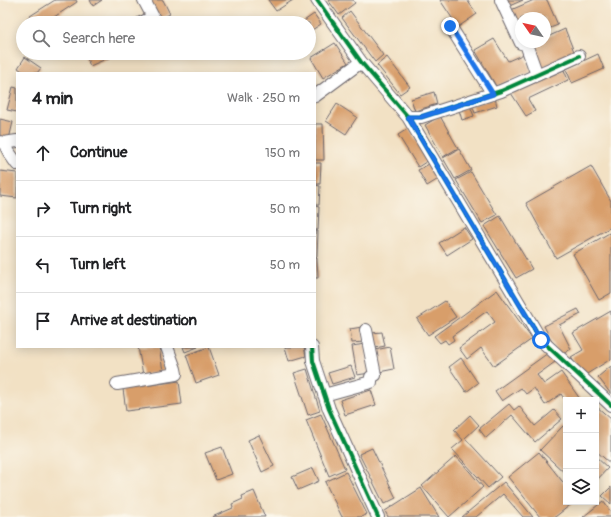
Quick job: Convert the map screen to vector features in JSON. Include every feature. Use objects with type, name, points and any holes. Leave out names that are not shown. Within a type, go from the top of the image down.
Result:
[{"type":"street","points":[[144,0],[152,16]]},
{"type":"street","points":[[317,0],[361,62],[408,117],[541,340],[611,405]]},
{"type":"street","points":[[501,0],[521,43],[526,44],[537,75]]},
{"type":"street","points":[[450,26],[493,94]]},
{"type":"street","points":[[408,117],[421,117],[493,94],[579,56]]},
{"type":"street","points":[[316,95],[361,62]]},
{"type":"street","points":[[16,141],[2,143],[16,163]]},
{"type":"street","points":[[324,395],[371,382],[370,377],[375,375],[366,330]]},
{"type":"street","points":[[117,384],[176,374],[167,348]]},
{"type":"street","points":[[312,348],[313,361],[329,409],[378,517]]},
{"type":"building","points":[[55,0],[76,0],[77,2],[56,16],[30,16]]},
{"type":"building","points":[[90,0],[102,0],[93,6]]},
{"type":"building","points":[[148,0],[163,0],[170,14],[166,16],[156,16]]},
{"type":"building","points":[[268,0],[293,0],[276,11]]},
{"type":"building","points":[[328,0],[353,0],[355,3],[339,15]]},
{"type":"building","points":[[440,0],[467,0],[477,14],[458,27]]},
{"type":"building","points":[[504,0],[523,0],[507,7]]},
{"type":"building","points":[[534,0],[547,0],[558,25],[551,28],[551,12],[515,12],[515,20],[511,10]]},
{"type":"building","points":[[350,11],[383,55],[375,62],[342,18]]},
{"type":"building","points":[[316,17],[321,24],[316,27]]},
{"type":"building","points":[[565,29],[575,54],[539,69],[531,48],[551,48],[551,35]]},
{"type":"building","points":[[494,39],[508,61],[524,54],[531,72],[496,86],[475,50]]},
{"type":"building","points":[[335,43],[348,63],[323,78],[312,60],[316,60],[316,55]]},
{"type":"building","points":[[598,54],[604,69],[572,83],[566,69]]},
{"type":"building","points":[[387,57],[410,87],[400,94],[377,65]]},
{"type":"building","points":[[23,60],[29,60],[41,68],[38,72],[24,72],[18,68]]},
{"type":"building","points":[[88,60],[104,60],[90,66]]},
{"type":"building","points":[[564,70],[568,80],[528,99],[535,111],[526,116],[511,93]]},
{"type":"building","points":[[13,87],[16,88],[16,112],[7,110]]},
{"type":"building","points":[[434,92],[437,104],[415,111],[411,99]]},
{"type":"building","points":[[495,98],[497,106],[475,113],[472,105]]},
{"type":"building","points":[[337,104],[357,117],[346,134],[326,121]]},
{"type":"building","points":[[470,106],[474,116],[462,120],[459,110]]},
{"type":"building","points":[[440,116],[458,148],[443,157],[425,125]]},
{"type":"building","points":[[0,119],[13,122],[9,139],[0,138]]},
{"type":"building","points":[[316,124],[323,124],[324,160],[316,160]]},
{"type":"building","points":[[409,128],[429,160],[418,167],[398,135]]},
{"type":"building","points":[[459,149],[471,170],[455,179],[443,158]]},
{"type":"building","points":[[316,163],[321,163],[320,184],[316,184]]},
{"type":"building","points":[[431,163],[440,178],[427,186],[418,170]]},
{"type":"building","points":[[591,166],[611,201],[611,227],[556,258],[526,203]]},
{"type":"building","points":[[0,171],[16,173],[16,198],[0,196]]},
{"type":"building","points":[[471,172],[497,215],[482,223],[456,180]]},
{"type":"building","points":[[316,185],[320,186],[319,205],[316,205]]},
{"type":"building","points":[[316,206],[319,207],[318,230],[316,230]]},
{"type":"building","points":[[500,216],[532,269],[516,278],[484,226]]},
{"type":"building","points":[[464,227],[472,239],[447,255],[439,243]]},
{"type":"building","points":[[316,231],[318,231],[317,257]]},
{"type":"building","points":[[611,232],[611,293],[599,300],[573,254]]},
{"type":"building","points":[[316,258],[317,258],[318,278],[316,278]]},
{"type":"building","points":[[497,290],[532,339],[494,366],[481,348],[467,359],[459,348],[495,322],[487,311],[452,336],[454,340],[448,344],[445,340],[440,343],[434,336]]},
{"type":"building","points":[[445,301],[456,317],[428,335],[417,319]]},
{"type":"building","points":[[578,309],[581,314],[559,325],[571,349],[559,356],[544,326]]},
{"type":"building","points":[[611,311],[611,359],[582,377],[571,357],[583,350],[573,333]]},
{"type":"building","points":[[362,327],[364,342],[352,343],[350,329]]},
{"type":"building","points":[[382,332],[385,346],[375,348],[372,333]]},
{"type":"building","points":[[365,344],[370,373],[357,375],[352,346]]},
{"type":"building","points":[[390,347],[394,369],[379,372],[375,350]]},
{"type":"building","points":[[138,348],[159,348],[163,371],[143,375]]},
{"type":"building","points":[[183,348],[195,348],[185,352]]},
{"type":"building","points":[[209,348],[219,375],[196,383],[186,355]]},
{"type":"building","points":[[285,348],[304,348],[306,356],[289,361]]},
{"type":"building","points":[[548,353],[555,362],[537,375],[544,384],[561,372],[579,397],[563,397],[561,394],[545,405],[534,388],[526,394],[521,388],[502,401],[495,391]]},
{"type":"building","points":[[461,358],[478,383],[466,392],[449,367]]},
{"type":"building","points":[[351,366],[355,377],[332,384],[328,373]]},
{"type":"building","points":[[611,366],[611,394],[598,377]]},
{"type":"building","points":[[307,369],[320,411],[308,415],[294,373]]},
{"type":"building","points":[[179,381],[182,404],[126,411],[123,389]]},
{"type":"building","points":[[371,390],[376,405],[345,415],[340,400]]},
{"type":"building","points":[[509,404],[514,410],[519,406],[535,426],[554,410],[562,419],[535,442],[512,415],[486,438],[479,429]]},
{"type":"building","points":[[599,409],[611,419],[611,464],[599,454]]},
{"type":"building","points":[[321,414],[345,469],[329,476],[306,420]]},
{"type":"building","points":[[470,415],[479,425],[465,438],[501,477],[488,488],[452,449],[463,440],[454,430]]},
{"type":"building","points":[[563,426],[563,471],[540,450]]},
{"type":"building","points":[[259,435],[274,466],[262,472],[248,440]]},
{"type":"building","points":[[222,447],[232,474],[216,480],[205,453]]},
{"type":"building","points":[[372,448],[396,498],[384,504],[359,454]]},
{"type":"building","points":[[539,452],[563,482],[563,505],[570,505],[555,517],[540,517],[508,477]]},
{"type":"building","points":[[456,456],[483,487],[449,517],[422,486]]},
{"type":"building","points":[[599,460],[608,468],[599,478]]},
{"type":"building","points":[[313,468],[319,481],[298,490],[292,477]]},
{"type":"building","points":[[346,472],[367,514],[361,517],[342,517],[325,482]]},
{"type":"building","points":[[504,482],[533,517],[523,517],[503,494],[476,517],[462,517]]},
{"type":"building","points":[[611,487],[611,504],[602,496]]},
{"type":"building","points":[[421,488],[439,517],[388,517],[385,511]]},
{"type":"building","points":[[254,491],[265,517],[212,517],[233,508],[232,504],[243,499],[242,496]]},
{"type":"building","points":[[603,501],[611,512],[611,517],[583,517],[599,505]]},
{"type":"cycle path","points":[[317,0],[361,62],[408,117],[541,340],[611,405]]},
{"type":"cycle path","points":[[408,117],[421,117],[501,91],[579,56]]},
{"type":"cycle path","points":[[312,348],[313,361],[329,409],[378,517]]},
{"type":"route","points":[[450,26],[493,94],[421,117],[408,117],[541,340]]}]
